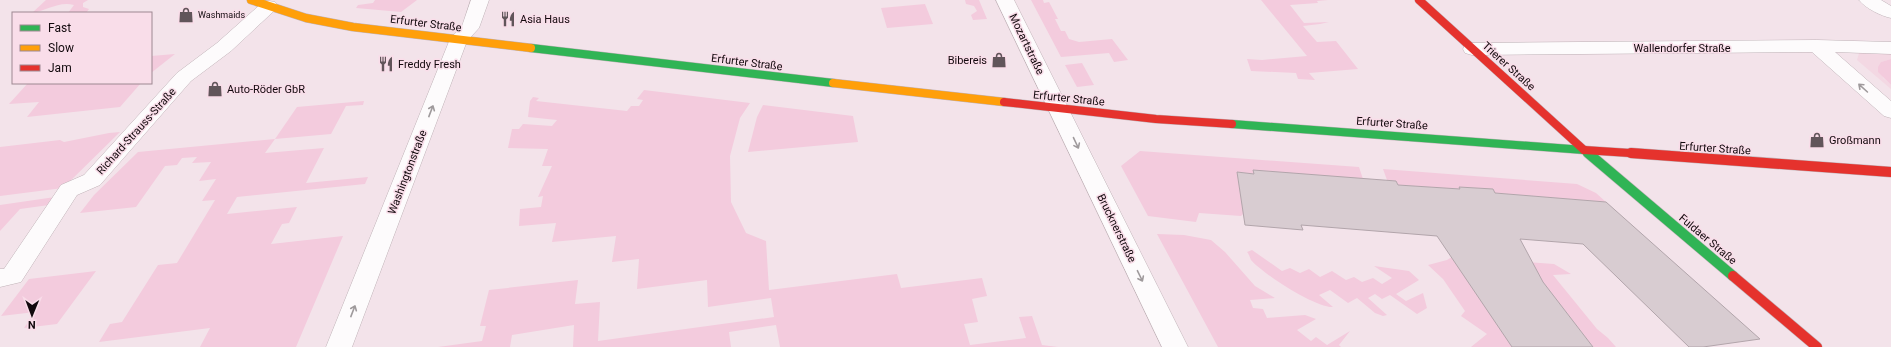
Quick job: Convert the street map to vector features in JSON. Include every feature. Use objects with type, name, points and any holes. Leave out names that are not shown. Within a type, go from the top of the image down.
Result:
[{"type":"street","name":"Erfurter Straße","points":[[251,0],[306,18],[353,26],[1060,109],[1156,119],[1891,172]]},
{"type":"street","name":"Washingtonstraße","points":[[339,347],[459,39],[470,28],[480,0]]},
{"type":"street","name":"Mozartstraße","points":[[1005,0],[1060,109]]},
{"type":"street","name":"Trierer Straße","points":[[1420,0],[1583,149]]},
{"type":"street","points":[[1868,0],[1891,13]]},
{"type":"street","name":"Richard-Strauss-Straße","points":[[0,278],[12,276],[70,190],[92,180],[184,77],[224,47],[269,6]]},
{"type":"street","name":"Wallendorfer Straße","points":[[1472,49],[1816,46],[1891,48]]},
{"type":"street","points":[[1816,46],[1891,112]]},
{"type":"street","name":"Brucknerstraße","points":[[1060,109],[1175,347]]},
{"type":"street","name":"Fuldaer Straße","points":[[1583,149],[1817,347]]},
{"type":"shaded area","points":[[46,0],[88,0],[83,3],[83,7],[89,9],[87,12],[69,12],[74,5],[63,4],[33,12]]},
{"type":"shaded area","points":[[375,0],[417,0],[401,12],[356,8],[358,5],[373,3]]},
{"type":"shaded area","points":[[965,0],[979,0],[987,19],[973,20],[971,15],[977,11],[974,6],[966,4]]},
{"type":"shaded area","points":[[1031,0],[1043,0],[1044,3],[1049,2],[1058,19],[1055,19],[1061,31],[1065,31],[1069,39],[1079,42],[1112,39],[1128,60],[1114,62],[1109,53],[1061,57]]},
{"type":"shaded area","points":[[1261,0],[1328,0],[1317,1],[1318,3],[1290,5],[1304,23],[1329,22],[1303,26],[1317,42],[1336,41],[1358,69],[1309,73],[1315,80],[1298,79],[1296,73],[1251,71],[1247,59],[1262,60],[1307,56]]},
{"type":"shaded area","points":[[925,4],[933,24],[887,28],[881,8]]},
{"type":"shaded area","points":[[1860,50],[1891,50],[1891,59],[1881,62],[1883,78],[1891,85],[1891,89],[1857,60]]},
{"type":"shaded area","points":[[175,54],[152,72],[152,56]]},
{"type":"shaded area","points":[[1891,59],[1891,85],[1878,72],[1878,67],[1881,62]]},
{"type":"shaded area","points":[[1082,63],[1094,85],[1077,87],[1065,65]]},
{"type":"shaded area","points":[[27,84],[140,84],[120,107],[27,117],[39,102],[9,104]]},
{"type":"shaded area","points":[[644,90],[750,103],[740,118],[730,156],[731,202],[746,233],[766,241],[769,290],[897,274],[901,288],[982,278],[987,296],[972,299],[978,322],[964,324],[970,345],[1026,338],[1019,317],[1032,316],[1042,345],[1058,347],[780,347],[776,325],[729,332],[731,347],[573,347],[574,325],[512,335],[510,347],[438,347],[482,341],[486,326],[480,326],[489,290],[578,280],[575,304],[600,302],[598,341],[774,317],[771,298],[708,307],[707,280],[637,289],[639,259],[612,262],[616,236],[552,242],[556,223],[519,226],[520,209],[541,207],[543,196],[538,197],[552,166],[542,166],[548,149],[508,148],[512,129],[519,129],[523,124],[552,126],[557,120],[528,117],[530,101],[533,97],[539,98],[536,101],[627,111],[631,106],[639,106],[643,100],[637,99]]},
{"type":"shaded area","points":[[364,101],[363,105],[346,106],[331,134],[275,139],[297,107]]},
{"type":"shaded area","points":[[763,105],[853,116],[858,142],[748,152],[757,117]]},
{"type":"shaded area","points":[[120,132],[63,188],[0,196],[0,147],[60,140],[64,142]]},
{"type":"shaded area","points":[[275,139],[265,153],[324,148],[306,183],[368,177],[365,184],[237,197],[227,214],[297,207],[289,223],[282,224],[271,244],[343,236],[296,347],[200,347],[210,328],[99,342],[110,324],[122,322],[158,265],[177,263],[215,200],[202,201],[216,179],[199,181],[211,162],[192,163],[197,157],[182,158],[177,165],[165,166],[136,207],[80,213],[94,195],[138,152]]},
{"type":"shaded area","points":[[1140,151],[1359,167],[1363,179],[1253,170],[1254,174],[1237,172],[1244,213],[1241,216],[1199,213],[1196,222],[1148,216],[1121,166]]},
{"type":"shaded area","points":[[1383,169],[1577,184],[1596,193],[1606,202],[1495,193],[1493,189],[1459,187],[1460,189],[1398,185],[1396,181],[1387,180]]},
{"type":"shaded area","points":[[55,197],[49,205],[20,209],[0,231],[0,205]]},
{"type":"shaded area","points":[[1157,234],[1184,235],[1211,240],[1225,252],[1255,286],[1275,298],[1250,300],[1253,308],[1263,309],[1267,318],[1305,315],[1316,319],[1297,330],[1311,341],[1316,337],[1327,345],[1350,331],[1339,345],[1341,347],[1218,347]]},
{"type":"shaded area","points":[[1252,250],[1282,271],[1290,268],[1300,273],[1309,269],[1320,277],[1332,271],[1346,280],[1354,277],[1362,282],[1373,278],[1382,284],[1392,278],[1374,266],[1409,271],[1419,280],[1396,294],[1406,301],[1423,293],[1427,308],[1417,314],[1390,295],[1382,299],[1375,294],[1368,298],[1387,315],[1383,316],[1375,313],[1357,298],[1348,303],[1330,290],[1319,295],[1333,307],[1325,306],[1290,289],[1266,273],[1251,260],[1247,252]]},
{"type":"shaded area","points":[[1458,253],[1512,347],[1471,347],[1487,334],[1461,316],[1465,311],[1443,279],[1428,265],[1447,260]]},
{"type":"shaded area","points":[[1527,262],[1554,264],[1571,274],[1553,275],[1597,329],[1616,347],[1593,347]]},
{"type":"shaded area","points":[[96,271],[57,324],[24,328],[35,312],[1,316],[29,279]]},
{"type":"building","points":[[1253,170],[1396,181],[1398,185],[1460,189],[1459,187],[1493,189],[1495,193],[1606,202],[1760,339],[1703,347],[1689,347],[1583,244],[1520,239],[1543,282],[1593,347],[1512,347],[1437,236],[1301,225],[1303,230],[1245,225],[1237,172],[1254,174]]},
{"type":"traffic: fast","points":[[531,48],[833,83]]},
{"type":"traffic: fast","points":[[1232,124],[1584,150]]},
{"type":"traffic: fast","points":[[1584,150],[1733,276]]},
{"type":"traffic: slow","points":[[251,0],[306,18],[353,27],[531,48]]},
{"type":"traffic: slow","points":[[833,83],[1004,102]]},
{"type":"traffic: jam","points":[[1419,0],[1584,150]]},
{"type":"traffic: jam","points":[[1004,102],[1156,119],[1232,124]]},
{"type":"traffic: jam","points":[[1584,150],[1891,172]]},
{"type":"traffic: jam","points":[[1733,276],[1817,347]]},
{"type":"place","name":"Washmaids","points":[[186,15]]},
{"type":"place","name":"Asia Haus","points":[[508,19]]},
{"type":"place","name":"Bibereis","points":[[999,60]]},
{"type":"place","name":"Freddy Fresh","points":[[386,64]]},
{"type":"place","name":"Auto-Röder GbR","points":[[215,89]]},
{"type":"place","name":"Großmann","points":[[1817,140]]}]
